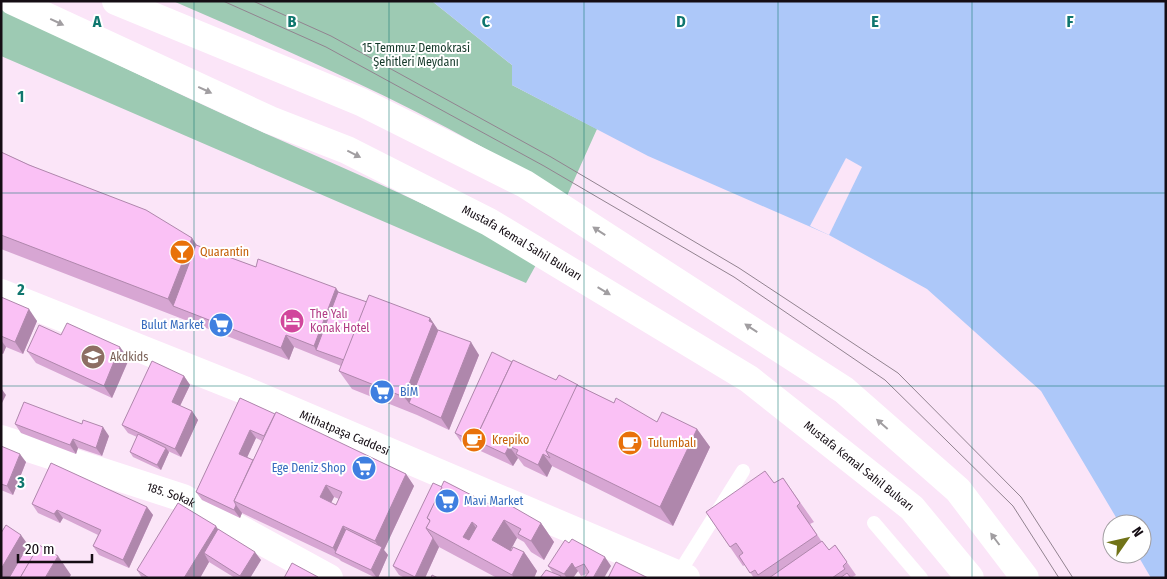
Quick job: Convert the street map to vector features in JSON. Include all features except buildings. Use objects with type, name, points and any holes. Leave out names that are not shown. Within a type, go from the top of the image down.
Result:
[{"type":"main road","name":"Mustafa Kemal Sahil Bulvarı","points":[[13,1],[270,120],[347,150],[489,222],[749,379],[912,508],[970,578]]},
{"type":"main road","points":[[116,1],[361,102],[525,184],[844,390],[958,490],[1025,578]]},
{"type":"main road","name":"Mithatpaşa Caddesi","points":[[1,293],[244,390],[682,576]]},
{"type":"main road","name":"185. Sokak","points":[[1,439],[181,503],[328,578]]},
{"type":"lane","points":[[682,576],[743,471]]},
{"type":"lane","points":[[874,523],[921,578]]},
{"type":"green space","name":"15 Temmuz Demokrasi Şehitleri Meydanı","points":[[173,1],[432,1],[512,65],[512,85],[597,129],[566,198],[472,141],[423,115],[324,67]]},
{"type":"green space","points":[[1,9],[208,107],[442,213],[537,263],[526,283],[1,56]]},
{"type":"water","points":[[432,1],[1166,1],[1166,578],[1151,578],[1143,564],[1152,564],[1152,514],[1114,514],[1041,391],[927,289],[829,235],[648,156],[512,85],[512,65]]},
{"type":"pier","points":[[846,158],[862,167],[829,235],[810,226]]},
{"type":"tram line","points":[[223,1],[326,47],[544,166],[734,277],[885,380],[1013,506],[1059,578]]},
{"type":"tram line","points":[[253,1],[331,36],[551,157],[739,268],[898,373],[1021,497],[1073,578]]},
{"type":"place","name":"Quarantin","points":[[182,252]]},
{"type":"place","name":"The Yalı Konak Hotel","points":[[292,321]]},
{"type":"place","name":"Bulut Market","points":[[221,325]]},
{"type":"place","name":"Akdkids","points":[[93,357]]},
{"type":"place","name":"BİM","points":[[382,392]]},
{"type":"place","name":"Krepiko","points":[[474,440]]},
{"type":"place","name":"Tulumbalı","points":[[630,443]]},
{"type":"place","name":"Ege Deniz Shop","points":[[364,468]]},
{"type":"place","name":"Mavi Market","points":[[447,501]]}]
